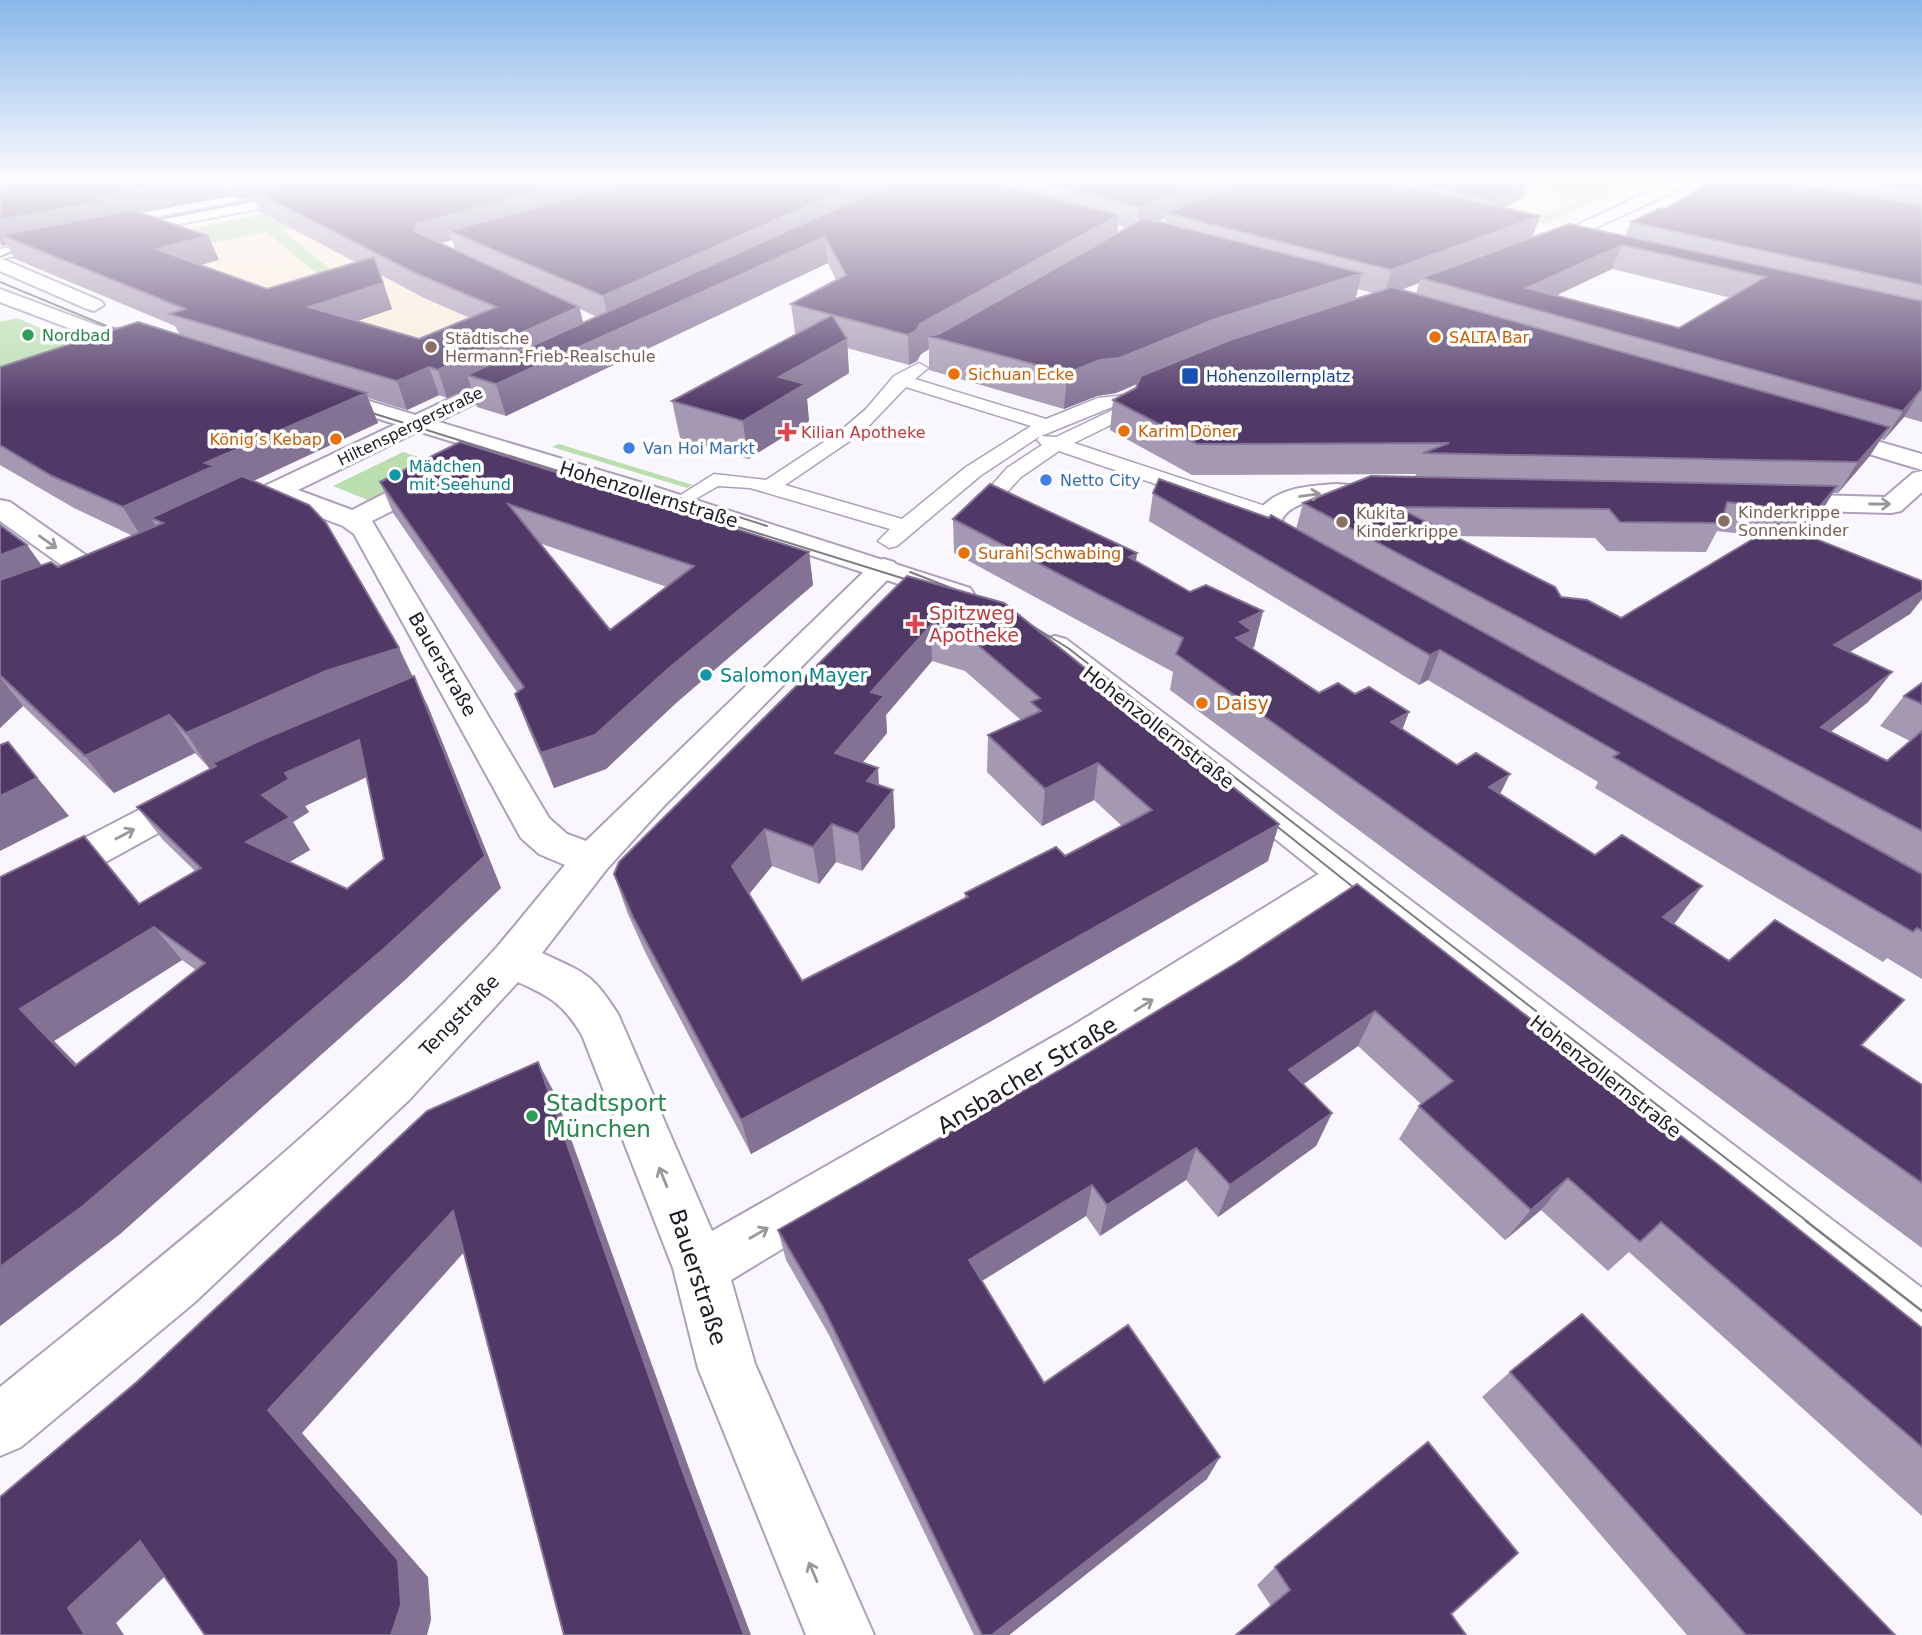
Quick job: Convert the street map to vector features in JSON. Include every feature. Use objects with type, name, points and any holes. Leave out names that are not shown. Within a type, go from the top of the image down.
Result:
[{"type":"street","points":[[0,264],[116,314],[145,338]]},
{"type":"street","points":[[0,295],[94,331],[145,338],[184,352]]},
{"type":"street","points":[[95,354],[145,338]]},
{"type":"street","points":[[769,487],[855,429],[880,407],[900,380],[930,361]]},
{"type":"street","name":"Hiltenspergerstraße","points":[[205,524],[533,366]]},
{"type":"street","points":[[900,380],[1038,429],[1058,444],[1272,525],[1334,568]]},
{"type":"street","points":[[886,555],[905,527],[976,466],[1038,429],[1113,399],[1128,398],[1153,387]]},
{"type":"street","name":"Hohenzollernstraße","points":[[301,388],[678,502],[886,555],[987,606]]},
{"type":"street","points":[[958,480],[990,495],[1058,444],[1125,411],[1128,398]]},
{"type":"street","points":[[1801,426],[1922,462]]},
{"type":"street","points":[[276,491],[354,520],[496,447]]},
{"type":"street","points":[[1755,501],[1891,505],[1922,479]]},
{"type":"street","points":[[678,502],[713,480],[751,482],[846,503],[905,527]]},
{"type":"street","points":[[1272,525],[1290,499],[1308,495],[1399,494]]},
{"type":"street","points":[[0,508],[109,570],[69,587]]},
{"type":"street","name":"Bauerstraße","points":[[354,520],[365,529],[535,828],[553,844],[592,860]]},
{"type":"street","name":"Tengstraße","points":[[0,1426],[175,1282],[286,1185],[392,1085],[512,959],[592,860],[886,555]]},
{"type":"street","name":"Hohenzollernstraße","points":[[1029,629],[1062,651],[1922,1323]]},
{"type":"street","points":[[420,697],[456,685]]},
{"type":"street","points":[[0,901],[226,781]]},
{"type":"street","name":"Ansbacher Straße","points":[[700,1268],[1088,1041],[1349,875]]},
{"type":"street","name":"Bauerstraße","points":[[512,959],[568,985],[582,996],[602,1028],[700,1268],[727,1368],[839,1635]]},
{"type":"shaded area","points":[[161,256],[411,256],[577,335],[424,404],[169,324],[243,300],[160,261]]},
{"type":"green space","points":[[296,256],[314,256],[337,275],[323,278]]},
{"type":"green space","name":"Nordbad","points":[[17,318],[85,347],[0,375],[0,322]]},
{"type":"green space","points":[[559,444],[693,485],[687,488],[552,447]]},
{"type":"green space","points":[[403,452],[447,466],[375,503],[333,486]]},
{"type":"building","points":[[54,256],[176,256],[267,289],[374,257],[383,283],[309,307],[419,339],[496,307],[382,256],[469,256],[579,307],[438,370],[429,367],[397,381],[169,314],[185,309]]},
{"type":"building","points":[[509,256],[693,256],[603,296]]},
{"type":"building","points":[[731,256],[782,256],[496,384],[467,375]]},
{"type":"building","points":[[836,256],[1044,256],[920,324],[916,331],[908,335],[791,304],[846,275]]},
{"type":"building","points":[[1076,256],[1296,256],[1362,273],[1213,320],[1120,358],[1100,360],[1067,373],[928,336],[939,334]]},
{"type":"building","points":[[1337,256],[1429,256],[1391,270]]},
{"type":"building","points":[[1480,256],[1597,256],[1527,288],[1679,328],[1765,277],[1672,256],[1717,256],[1922,301],[1922,389],[1903,411],[1421,278]]},
{"type":"building","points":[[1789,256],[1922,256],[1922,285]]},
{"type":"building","points":[[1392,287],[1889,427],[1858,462],[1423,453],[1449,443],[1197,444],[1113,400],[1136,388],[1141,376],[1230,340]]},
{"type":"building","points":[[832,315],[847,339],[779,377],[805,384],[743,421],[672,401]]},
{"type":"building","points":[[138,322],[366,393],[205,463],[214,466],[123,507],[52,476],[0,445],[0,367]]},
{"type":"building","points":[[460,442],[809,552],[668,669],[595,735],[541,753],[515,694],[524,687],[380,482]],"holes":[[[508,504],[694,566],[610,630]]]},
{"type":"building","points":[[242,476],[309,505],[326,523],[399,648],[326,671],[186,733],[169,715],[85,756],[0,675],[0,580],[51,562],[58,567],[163,523],[151,518]]},
{"type":"building","points":[[1371,476],[1837,486],[1815,512],[1727,502],[1722,523],[1620,522],[1609,509],[1397,507],[1555,587],[1561,597],[1587,600],[1621,618],[1778,524],[1922,581],[1922,591],[1834,645],[1892,672],[1821,727],[1887,761],[1922,731],[1922,831],[1303,503]]},
{"type":"building","points":[[1159,479],[1269,518],[1271,515],[1922,874],[1922,931],[1917,928],[1913,932],[1613,757],[1619,753],[1440,650],[1430,655],[1153,493]]},
{"type":"building","points":[[990,484],[1137,553],[1129,557],[1190,592],[1206,585],[1263,611],[1240,622],[1252,631],[1236,638],[1319,693],[1338,683],[1355,694],[1369,687],[1409,712],[1391,722],[1457,765],[1476,753],[1510,774],[1489,787],[1595,855],[1622,835],[1702,886],[1663,917],[1729,961],[1775,920],[1904,1000],[1861,1045],[1922,1085],[1922,1183],[1176,654],[1183,638],[953,519]]},
{"type":"building","points":[[0,525],[27,545],[0,555]]},
{"type":"building","points":[[907,576],[1004,603],[1279,824],[987,988],[741,1120],[633,917],[614,874],[619,862]],"holes":[[[931,625],[965,634],[1040,698],[1031,702],[1041,711],[988,735],[1045,789],[1098,763],[1152,810],[1065,856],[1056,847],[965,893],[968,897],[802,981],[732,866],[765,829],[813,847],[832,824],[858,834],[893,790],[867,781],[878,768],[835,753],[884,696],[871,692]]]},
{"type":"building","points":[[414,676],[485,856],[386,947],[83,1206],[0,1267],[0,877],[84,836],[139,904],[201,868],[137,807],[216,766],[213,763]],"holes":[[[359,740],[384,859],[347,889],[246,842],[290,817],[262,795],[289,779],[285,773]],[[154,927],[205,963],[75,1066],[20,1009]]]},
{"type":"building","points":[[1922,683],[1922,704],[1904,696]]},
{"type":"building","points":[[8,742],[37,778],[0,796],[0,745]]},
{"type":"building","points":[[1357,884],[1721,1167],[1922,1328],[1922,1447],[1661,1222],[1640,1242],[1568,1178],[1531,1210],[1419,1106],[1453,1081],[1375,1011],[1289,1070],[1332,1113],[1230,1185],[1196,1148],[1107,1205],[1092,1185],[969,1260],[1044,1383],[1128,1325],[1220,1457],[992,1635],[982,1635],[823,1307],[778,1230],[1065,1067],[1238,962]]},
{"type":"building","points":[[538,1062],[680,1464],[744,1635],[564,1635],[453,1211],[268,1410],[398,1560],[401,1605],[391,1635],[205,1635],[140,1541],[68,1608],[85,1635],[0,1635],[0,1497],[138,1381],[427,1111]]},
{"type":"building","points":[[1582,1314],[1895,1635],[1746,1635],[1510,1372]]},
{"type":"building","points":[[1428,1442],[1518,1553],[1451,1614],[1466,1635],[1236,1635],[1290,1590],[1275,1567]]},
{"type":"tram line","points":[[0,282],[133,337]]},
{"type":"tram line","points":[[356,408],[921,584]]},
{"type":"tram line","points":[[667,494],[767,526]]},
{"type":"tram line","points":[[910,572],[1003,608],[1068,648],[1808,1222]]},
{"type":"tram line","points":[[1264,816],[1368,899]]},
{"type":"tram line","points":[[1806,1221],[1922,1311]]},
{"type":"place","name":"Nordbad","points":[[28,335]]},
{"type":"place","name":"SALTA Bar","points":[[1435,337]]},
{"type":"place","name":"Städtische Hermann-Frieb-Realschule","points":[[431,347]]},
{"type":"place","name":"Sichuan Ecke","points":[[954,374]]},
{"type":"place","name":"Hohenzollernplatz","points":[[1190,376]]},
{"type":"place","name":"Karim Döner","points":[[1124,431]]},
{"type":"place","name":"Kilian Apotheke","points":[[787,432]]},
{"type":"place","name":"König’s Kebap","points":[[336,439]]},
{"type":"place","name":"Van Hoi Markt","points":[[629,448]]},
{"type":"place","name":"Mädchen mit Seehund","points":[[395,475]]},
{"type":"place","name":"Netto City","points":[[1046,480]]},
{"type":"place","name":"Kinderkrippe Sonnenkinder","points":[[1724,521]]},
{"type":"place","name":"Kukita Kinderkrippe","points":[[1342,522]]},
{"type":"place","name":"Surahi Schwabing","points":[[964,553]]},
{"type":"place","name":"Spitzweg Apotheke","points":[[915,624]]},
{"type":"place","name":"Salomon Mayer","points":[[706,675]]},
{"type":"place","name":"Daisy","points":[[1202,703]]},
{"type":"place","name":"Stadtsport München","points":[[532,1116]]}]
